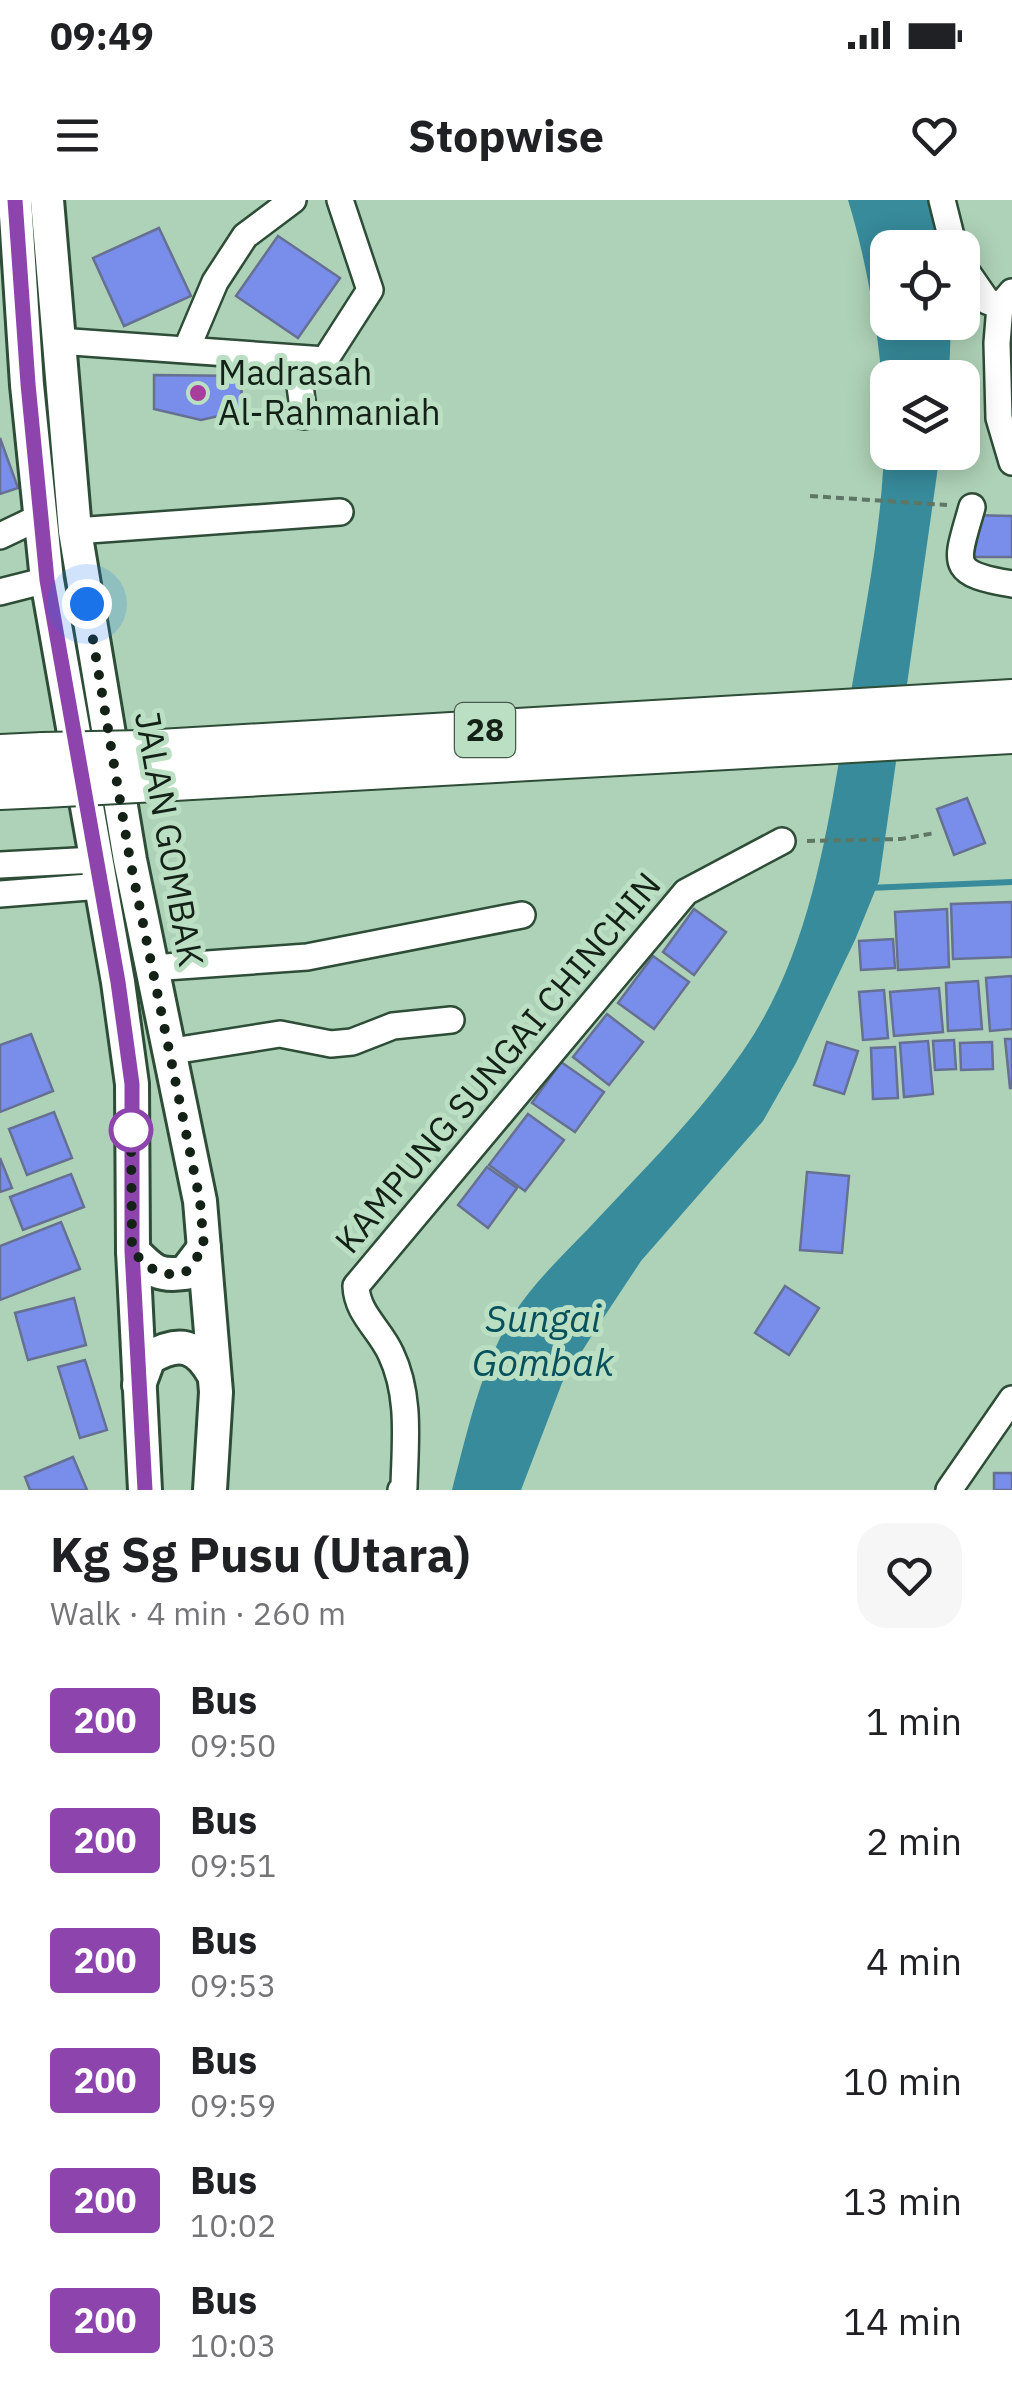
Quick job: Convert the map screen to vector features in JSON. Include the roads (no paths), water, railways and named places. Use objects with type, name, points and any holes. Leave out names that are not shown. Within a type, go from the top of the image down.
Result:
[{"type":"highway","name":"28","points":[[0,754],[44,770],[150,766],[823,728],[953,702],[1012,699]]},
{"type":"highway","name":"28","points":[[823,728],[934,739],[1012,734]]},
{"type":"highway","name":"28","points":[[0,790],[44,770]]},
{"type":"main road","points":[[15,200],[10,286],[47,580],[132,1084],[132,1251],[145,1490]]},
{"type":"main road","name":"JALAN GOMBAK","points":[[47,200],[75,531],[151,968],[200,1201],[214,1376],[210,1490]]},
{"type":"main road","points":[[132,1251],[166,1276],[185,1273],[204,1248]]},
{"type":"main road","points":[[138,1389],[149,1358],[177,1346],[204,1358],[214,1376]]},
{"type":"street","points":[[186,348],[215,282],[245,236],[292,200]]},
{"type":"street","points":[[59,348],[186,348],[324,360],[370,290],[340,200]]},
{"type":"street","points":[[942,200],[950,230]]},
{"type":"street","points":[[980,290],[987,300],[1006,299],[999,418],[1012,462]]},
{"type":"street","points":[[59,348],[282,368],[299,378],[304,416]]},
{"type":"street","points":[[972,507],[959,554],[961,565],[974,577],[1012,584]]},
{"type":"street","points":[[75,531],[340,512]]},
{"type":"street","points":[[0,536],[40,516]]},
{"type":"street","points":[[0,592],[47,580]]},
{"type":"street","name":"KAMPUNG SUNGAI CHINCHIN","points":[[401,1490],[406,1409],[392,1355],[357,1302],[356,1286],[686,892],[782,841]]},
{"type":"street","points":[[0,865],[98,873]]},
{"type":"street","points":[[0,894],[98,873]]},
{"type":"street","points":[[151,968],[306,957],[522,914]]},
{"type":"street","points":[[168,1052],[280,1034],[331,1044],[352,1042],[393,1026],[451,1020]]},
{"type":"street","points":[[949,1490],[1012,1399]]},
{"type":"street","points":[[985,1438],[1012,1439]]},
{"type":"water","name":"Sungai Gombak","points":[[848,200],[928,200],[936,230],[870,230],[870,296]]},
{"type":"water","name":"Sungai Gombak","points":[[877,340],[950,340],[950,360],[880,360]]},
{"type":"water","name":"Sungai Gombak","points":[[883,470],[938,470],[879,881],[855,940],[796,1063],[763,1121],[641,1261],[562,1383],[521,1490],[452,1490],[480,1390],[511,1317],[542,1277],[708,1098],[768,1010],[788,966],[817,875],[827,828],[871,577]]},
{"type":"waterway","points":[[868,888],[1012,882]]},
{"type":"place","name":"Madrasah Al-Rahmaniah","points":[[198,393]]}]
